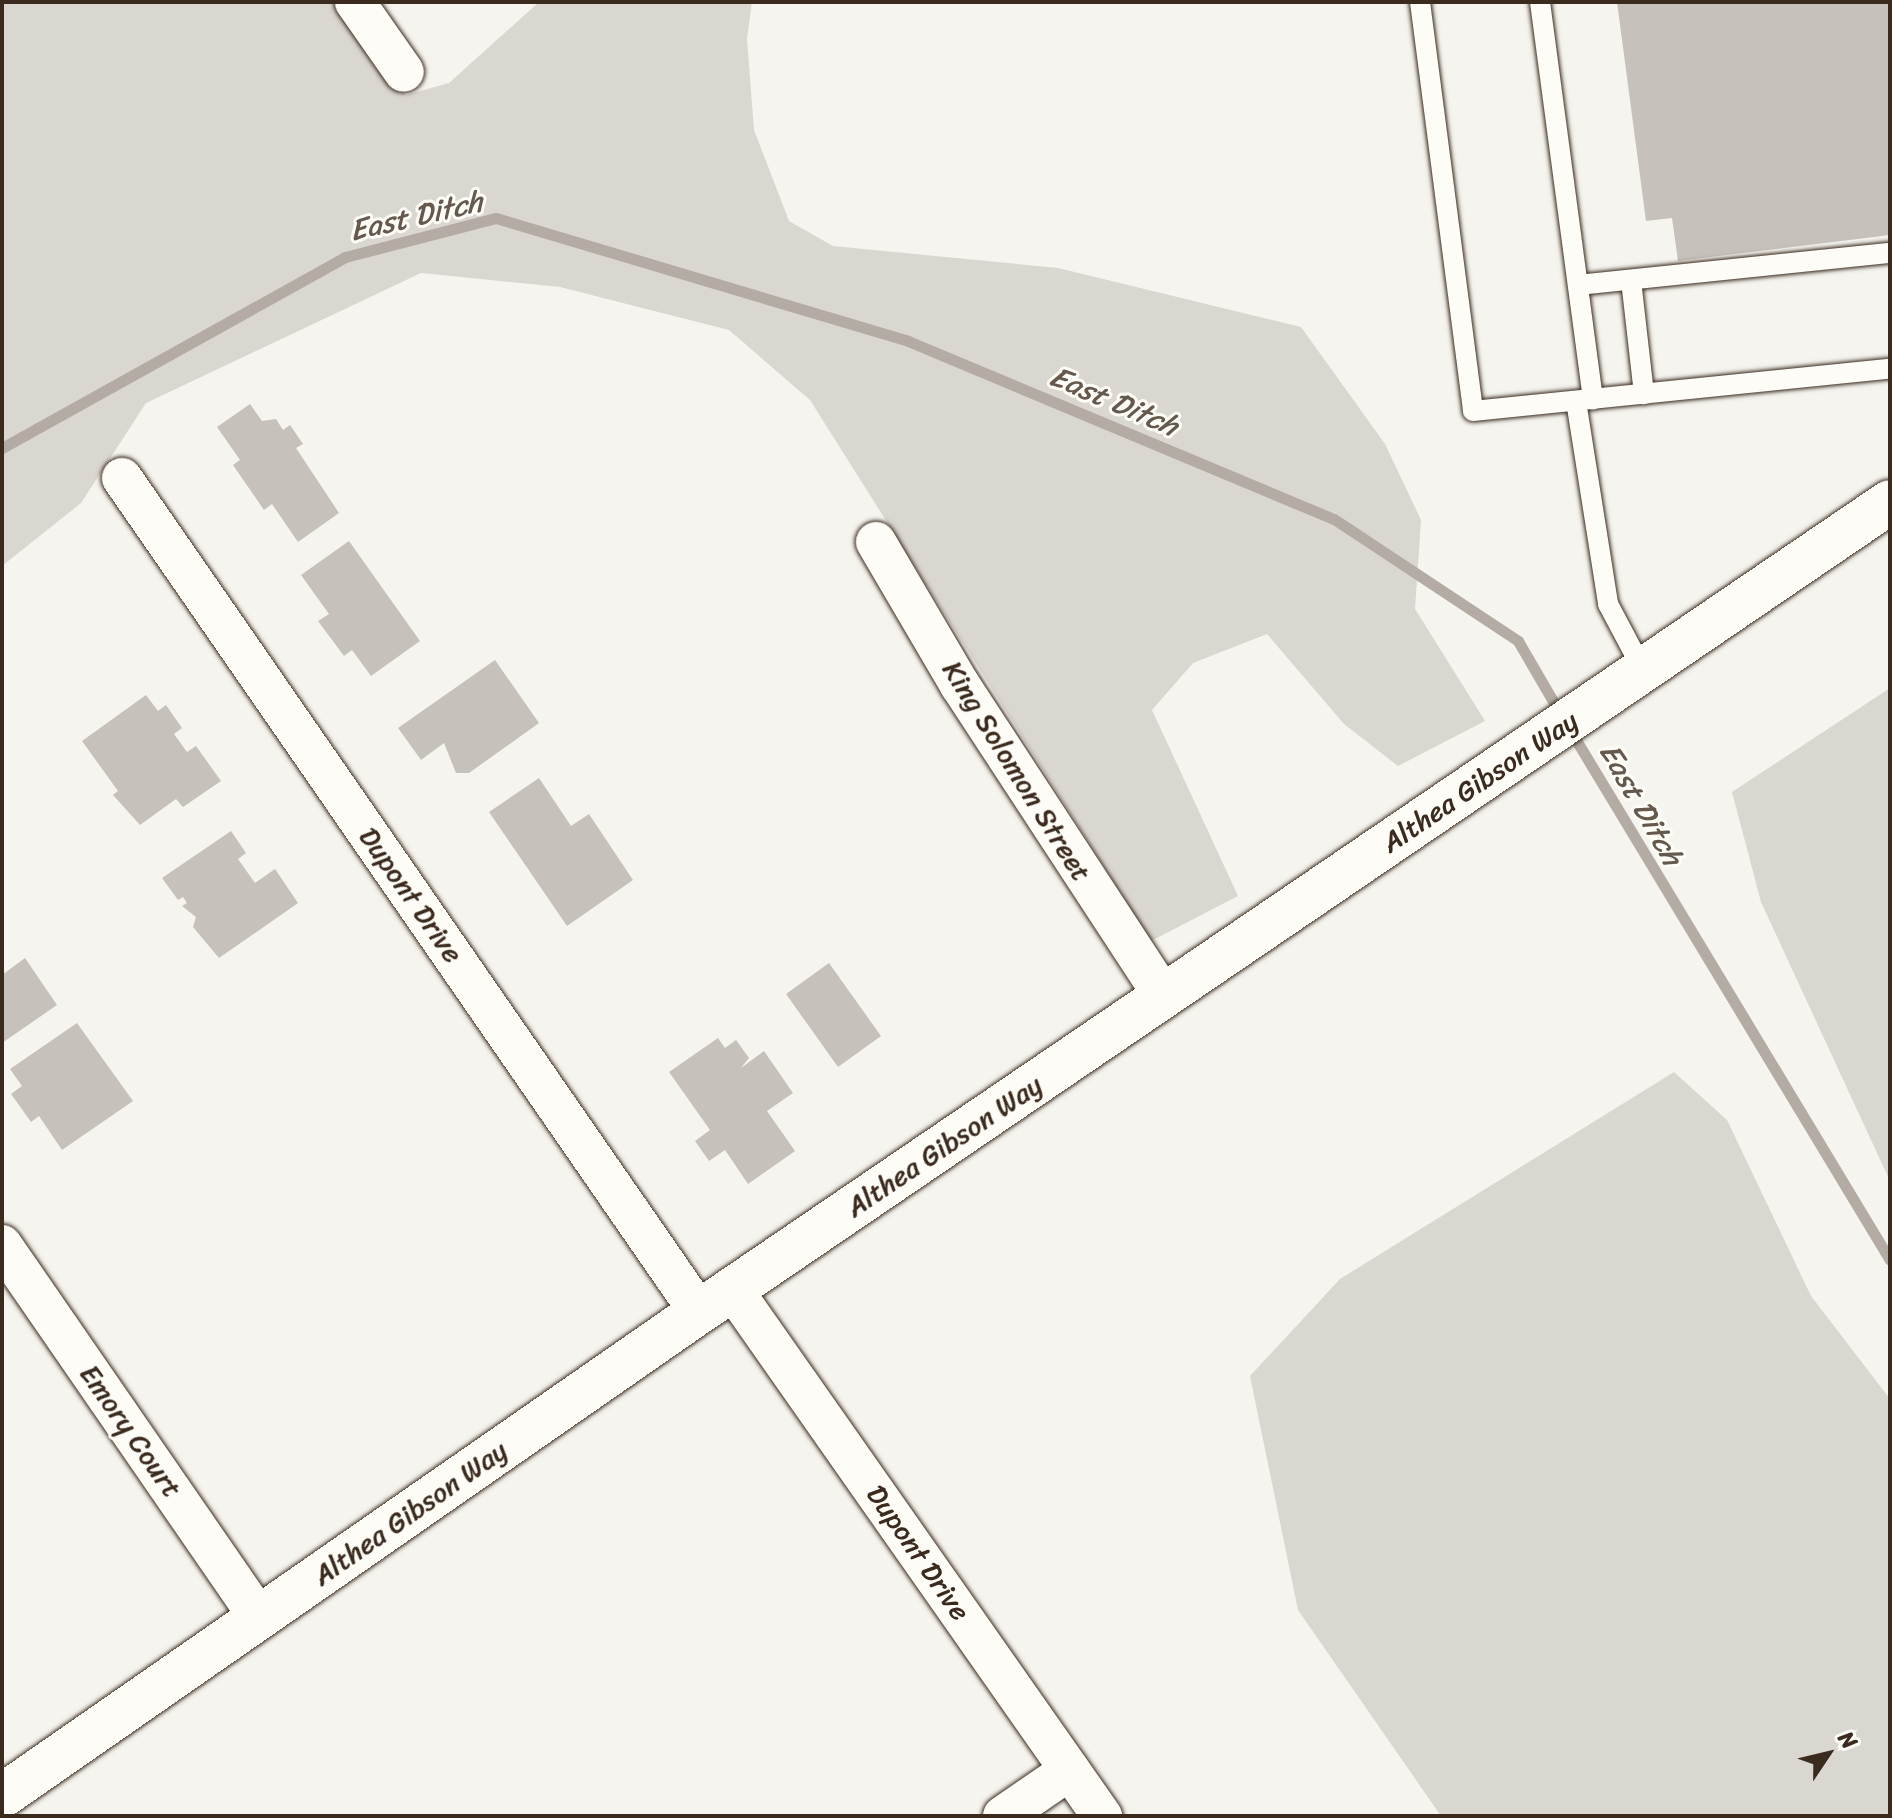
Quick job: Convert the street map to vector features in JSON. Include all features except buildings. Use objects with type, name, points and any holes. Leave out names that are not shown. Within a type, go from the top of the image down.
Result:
[{"type":"street","points":[[355,2],[404,72]]},
{"type":"street","name":"Dupont Drive","points":[[122,478],[716,1301],[1102,1816]]},
{"type":"street","name":"Althea Gibson Way","points":[[2,1796],[716,1301],[1890,502]]},
{"type":"street","name":"King Solomon Street","points":[[876,542],[960,685],[1164,997]]},
{"type":"street","name":"Emory Court","points":[[2,1245],[259,1617]]},
{"type":"street","points":[[1003,1816],[1070,1770]]},
{"type":"lane","points":[[1420,2],[1473,411],[1890,369]]},
{"type":"lane","points":[[1540,2],[1578,285],[1585,400],[1608,604],[1643,670]]},
{"type":"lane","points":[[1578,285],[1890,253]]},
{"type":"lane","points":[[1631,280],[1644,394]]},
{"type":"shaded area","points":[[2,2],[339,2],[406,95],[449,83],[539,2],[752,2],[747,39],[754,130],[789,221],[833,246],[1058,268],[1301,327],[1385,444],[1421,520],[1415,609],[1485,721],[1398,766],[1344,724],[1267,634],[1193,663],[1152,710],[1238,896],[1151,941],[810,400],[729,330],[560,287],[421,273],[146,403],[81,503],[2,566]]},
{"type":"shaded area","points":[[1890,688],[1890,1181],[1761,902],[1732,792]]},
{"type":"shaded area","points":[[1674,1072],[1727,1120],[1811,1296],[1890,1399],[1890,1816],[1441,1816],[1298,1610],[1250,1376],[1340,1279]]},
{"type":"waterway","name":"East Ditch","points":[[2,448],[345,257],[496,218],[908,341],[1334,519],[1518,641],[1561,715]]},
{"type":"waterway","name":"East Ditch","points":[[1570,730],[1890,1260]]}]
